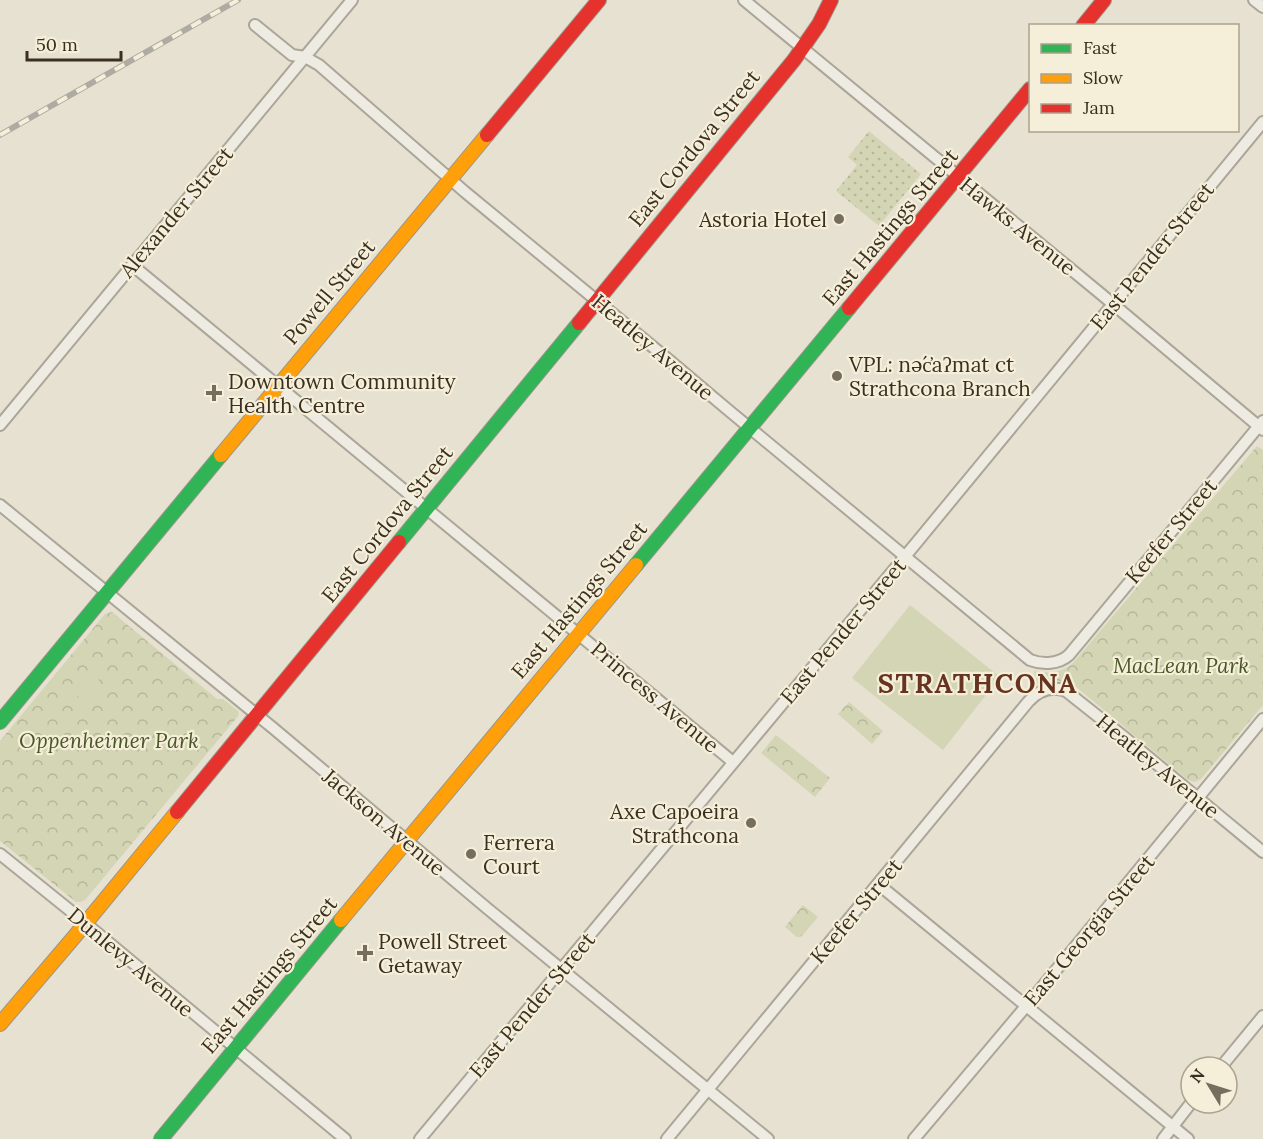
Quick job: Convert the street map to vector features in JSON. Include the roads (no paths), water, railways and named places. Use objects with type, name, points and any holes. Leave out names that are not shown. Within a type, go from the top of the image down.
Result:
[{"type":"main road","name":"Powell Street","points":[[0,722],[599,0]]},
{"type":"main road","name":"East Cordova Street","points":[[0,1024],[257,715],[803,48],[817,28],[831,0]]},
{"type":"main road","points":[[1085,24],[1104,0]]},
{"type":"main road","name":"East Hastings Street","points":[[161,1139],[1029,90]]},
{"type":"street","name":"Alexander Street","points":[[0,424],[352,0]]},
{"type":"street","name":"Hawks Avenue","points":[[744,0],[1261,426]]},
{"type":"street","points":[[1254,0],[1263,7]]},
{"type":"street","name":"Heatley Avenue","points":[[255,25],[292,55],[305,57],[319,65],[450,179],[1030,660],[1053,663]]},
{"type":"street","name":"East Pender Street","points":[[420,1139],[1263,122]]},
{"type":"street","name":"Princess Avenue","points":[[132,265],[733,762]]},
{"type":"street","name":"Keefer Street","points":[[1053,663],[1069,654],[1261,426]]},
{"type":"street","name":"Jackson Avenue","points":[[0,505],[768,1139]]},
{"type":"street","name":"Heatley Avenue","points":[[1049,689],[1066,691],[1263,852]]},
{"type":"street","name":"Keefer Street","points":[[667,1139],[1028,702],[1037,694],[1049,689]]},
{"type":"street","name":"East Georgia Street","points":[[914,1139],[1263,719]]},
{"type":"street","name":"Dunlevy Avenue","points":[[0,854],[345,1139]]},
{"type":"street","points":[[878,884],[1188,1139]]},
{"type":"street","points":[[1231,1055],[1263,1016]]},
{"type":"street","points":[[1163,1139],[1182,1115]]},
{"type":"railway","points":[[0,135],[238,0]]},
{"type":"place","name":"Astoria Hotel","points":[[839,219]]},
{"type":"place","name":"VPL: nə́c̓aʔmat ct Strathcona Branch","points":[[837,376]]},
{"type":"place","name":"Downtown Community Health Centre","points":[[214,393]]},
{"type":"place","name":"Axe Capoeira Strathcona","points":[[751,823]]},
{"type":"place","name":"Ferrera Court","points":[[471,854]]},
{"type":"place","name":"Powell Street Getaway","points":[[365,953]]},
{"type":"district","name":"STRATHCONA","points":[[978,683]]},
{"type":"park label","name":"MacLean Park","points":[[1181,665]]},
{"type":"park label","name":"Oppenheimer Park","points":[[109,740]]}]
